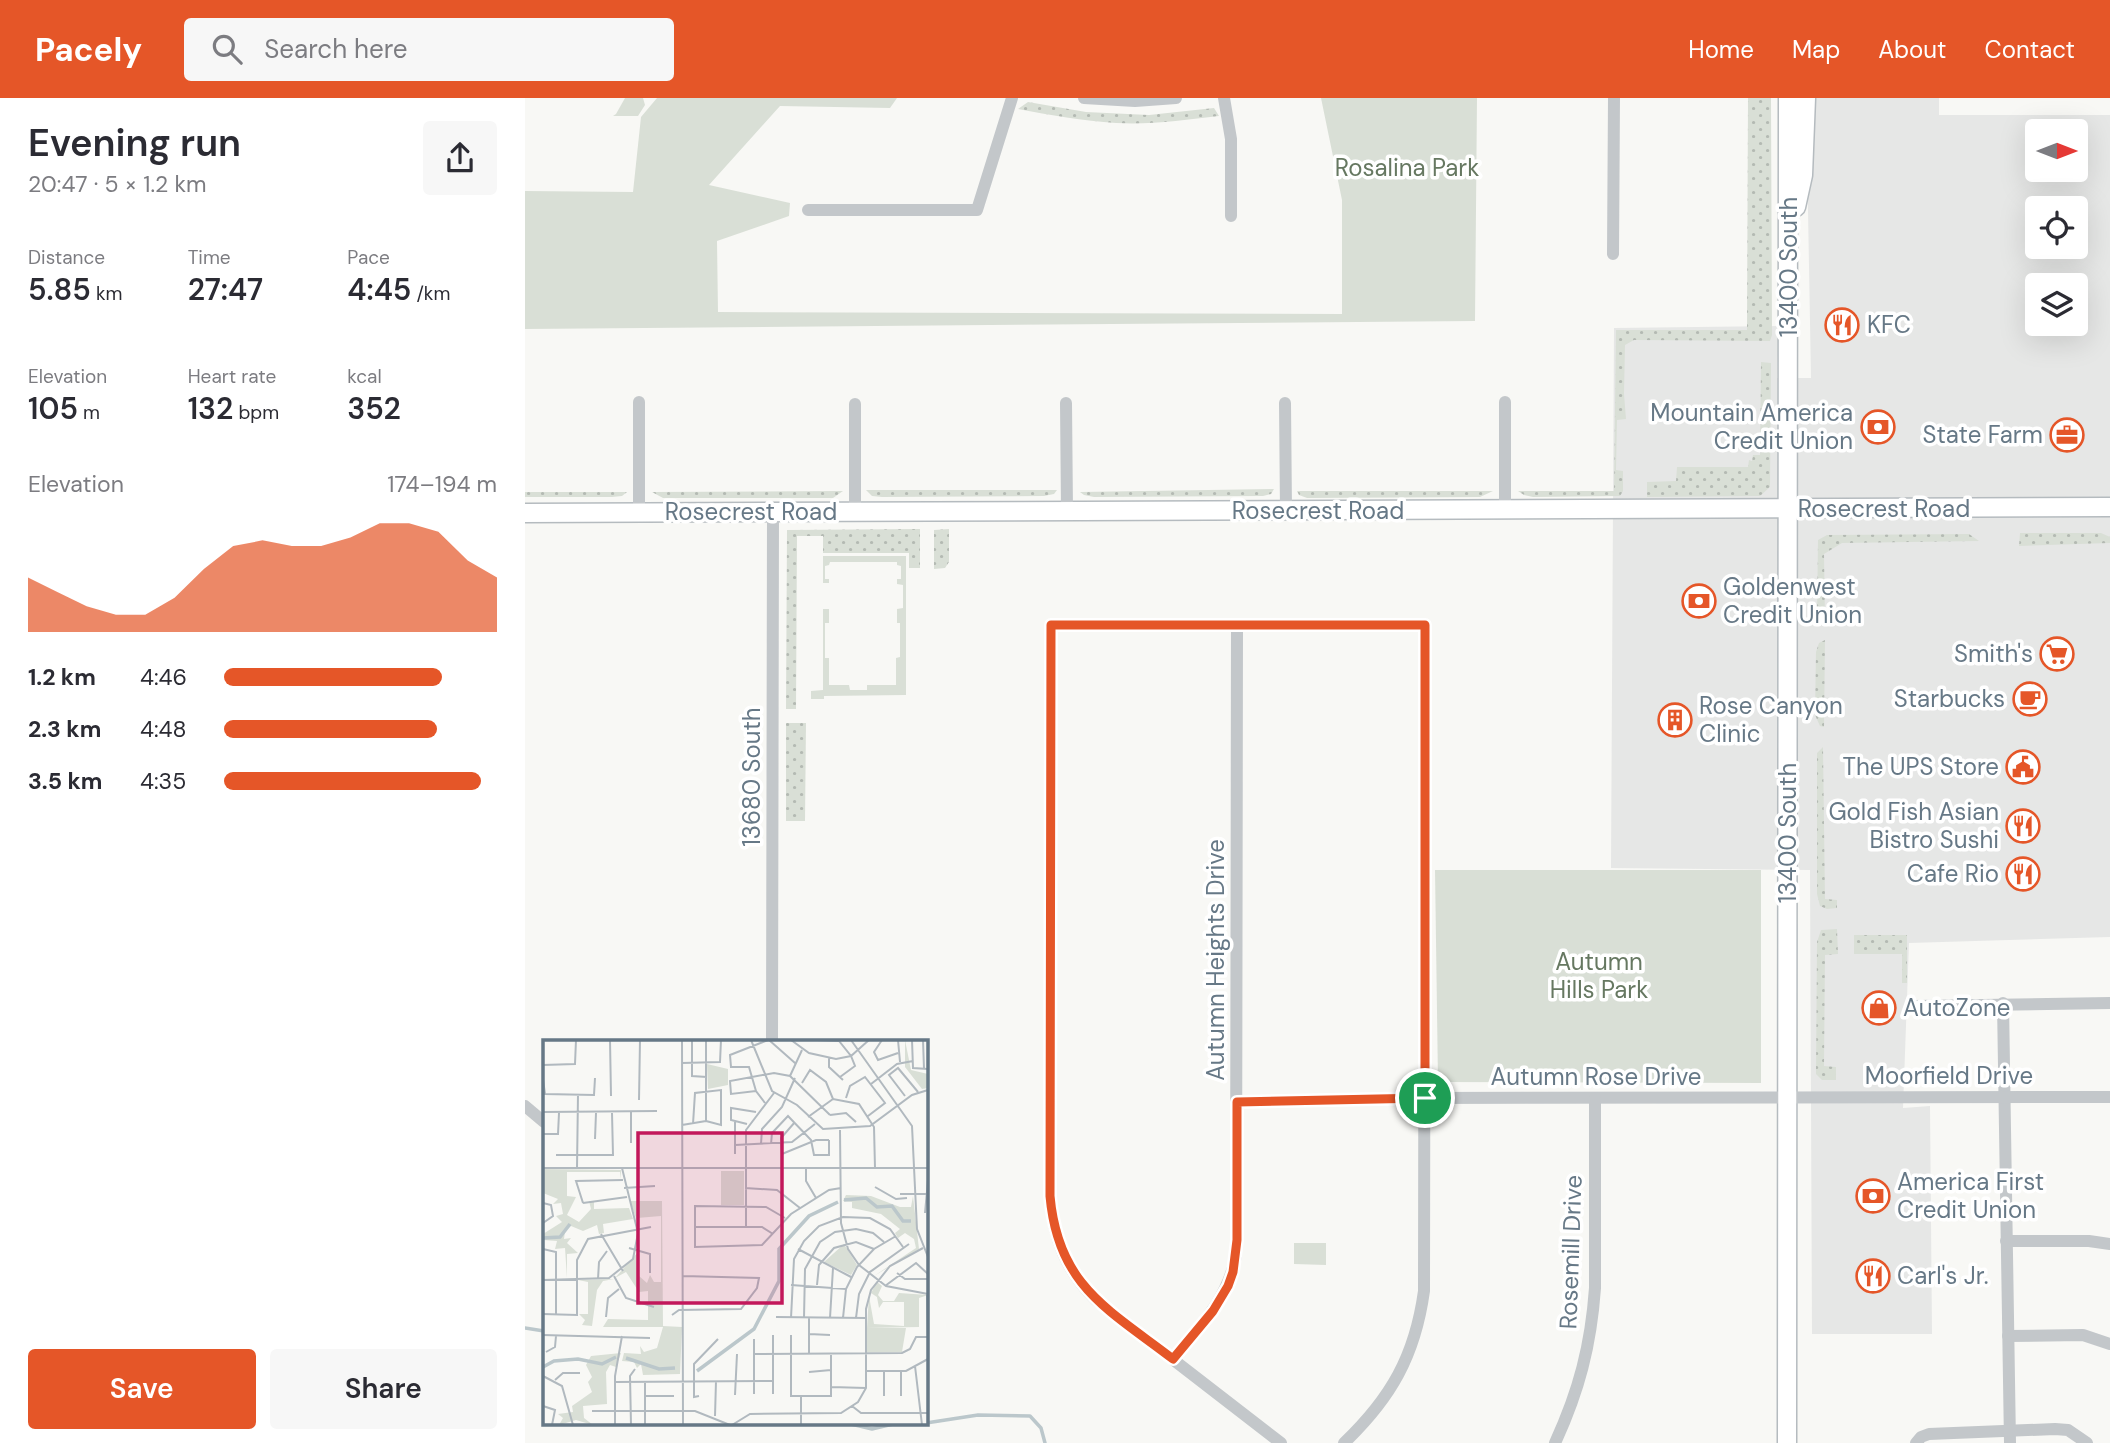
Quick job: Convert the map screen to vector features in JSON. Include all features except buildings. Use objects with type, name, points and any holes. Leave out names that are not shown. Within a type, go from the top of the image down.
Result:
[{"type":"main road","name":"13400 South","points":[[1787,1443],[1788,98]]},
{"type":"main road","points":[[1789,242],[1803,174],[1806,98]]},
{"type":"main road","name":"Rosecrest Road","points":[[525,513],[2110,508]]},
{"type":"street","points":[[808,210],[977,210],[1012,98]]},
{"type":"street","points":[[1084,98],[1135,101],[1176,98]]},
{"type":"street","points":[[1224,98],[1231,139],[1231,216]]},
{"type":"street","points":[[1613,254],[1614,98]]},
{"type":"street","points":[[639,402],[639,512]]},
{"type":"street","points":[[1066,402],[1067,511]]},
{"type":"street","points":[[1505,402],[1505,510]]},
{"type":"street","points":[[1286,403],[1286,511]]},
{"type":"street","points":[[855,404],[855,512]]},
{"type":"street","name":"13680 South","points":[[772,1040],[773,512]]},
{"type":"street","points":[[1281,1443],[1085,1289],[1062,1253],[1053,1223],[1050,1196],[1051,625],[1425,625],[1424,1281],[1421,1313],[1416,1335],[1398,1377],[1371,1415],[1344,1443]]},
{"type":"street","name":"Autumn Heights Drive","points":[[1173,1359],[1213,1311],[1228,1286],[1233,1272],[1237,1240],[1237,625]]},
{"type":"street","points":[[2003,1003],[2009,1437]]},
{"type":"street","points":[[1914,1006],[2110,1003]]},
{"type":"street","name":"Moorfield Drive","points":[[1788,1097],[2110,1097]]},
{"type":"street","name":"Autumn Rose Drive","points":[[1237,1102],[1425,1098],[1788,1097]]},
{"type":"street","name":"Rosemill Drive","points":[[1555,1443],[1577,1391],[1593,1313],[1595,1098]]},
{"type":"street","points":[[525,1107],[543,1121]]},
{"type":"street","points":[[2006,1241],[2089,1241],[2110,1244]]},
{"type":"street","points":[[2008,1336],[2083,1335],[2110,1344]]},
{"type":"street","points":[[1916,1443],[1929,1434],[1953,1431],[2009,1437],[2055,1429],[2068,1430],[2087,1443]]},
{"type":"shaded area","points":[[1806,98],[1939,98],[1939,115],[2110,115],[2110,937],[1909,943],[1903,1108],[1930,1106],[1932,1334],[1812,1334],[1810,870],[1611,868],[1614,328],[1779,326],[1777,378],[1811,378]]},
{"type":"green space","points":[[625,98],[643,98],[645,105],[638,116],[613,116]]},
{"type":"green space","name":"Rosalina Park","points":[[657,98],[897,98],[890,108],[780,106],[709,185],[790,203],[789,216],[717,241],[718,312],[1342,314],[1342,200],[1321,98],[1477,98],[1475,321],[525,329],[525,191],[633,192],[641,117]]},
{"type":"green space","points":[[1748,98],[1771,98],[1770,341],[1634,340],[1625,345],[1626,419],[1617,420],[1616,470],[1623,471],[1623,491],[1620,496],[1524,495],[1518,491],[1614,491],[1616,330],[1747,330]]},
{"type":"green space","points":[[1028,102],[1086,112],[1149,115],[1214,108],[1219,116],[1155,123],[1116,123],[1018,109]]},
{"type":"green space","points":[[1761,362],[1771,363],[1770,487],[1760,496],[1647,497],[1647,482],[1676,481],[1677,467],[1748,467],[1753,455],[1760,455]]},
{"type":"green space","points":[[1274,489],[1271,494],[1263,496],[1094,497],[1080,492]]},
{"type":"green space","points":[[866,490],[1057,490],[1054,494],[1044,496],[882,497],[872,496]]},
{"type":"green space","points":[[843,491],[833,498],[663,498],[652,492]]},
{"type":"green space","points":[[1297,491],[1493,491],[1480,497],[1307,498],[1299,495]]},
{"type":"green space","points":[[525,492],[627,492],[622,496],[612,497],[525,497]]},
{"type":"green space","points":[[920,529],[920,568],[909,568],[909,553],[823,553],[823,536],[797,536],[796,709],[786,709],[787,530]]},
{"type":"green space","points":[[949,529],[949,562],[945,568],[934,569],[934,530]]},
{"type":"green space","points":[[2020,533],[2101,533],[2110,537],[2110,543],[2019,546]]},
{"type":"green space","points":[[1969,534],[1979,541],[1842,543],[1824,554],[1825,622],[1817,616],[1818,540],[1827,535]]},
{"type":"green space","points":[[823,556],[906,556],[906,695],[824,696],[824,699],[811,699],[811,691],[823,690],[823,609],[829,609],[829,623],[825,623],[825,658],[829,658],[829,685],[849,685],[850,690],[867,690],[867,685],[896,685],[896,658],[900,657],[900,623],[897,623],[897,609],[903,608],[903,585],[897,584],[897,579],[901,579],[901,566],[897,565],[897,562],[830,562],[825,566],[825,579],[829,579],[829,583],[823,583]]},
{"type":"green space","points":[[1825,640],[1824,727],[1820,726],[1815,715],[1816,652],[1819,643]]},
{"type":"green space","points":[[786,723],[806,723],[805,821],[786,821]]},
{"type":"green space","points":[[1823,747],[1825,899],[1837,900],[1837,908],[1827,909],[1820,906],[1817,894],[1817,753]]},
{"type":"green space","name":"Autumn Hills Park","points":[[1435,870],[1761,870],[1761,1083],[1438,1082]]},
{"type":"green space","points":[[1837,929],[1838,954],[1825,955],[1824,1066],[1836,1067],[1836,1080],[1822,1080],[1816,1074],[1817,942],[1821,930]]},
{"type":"green space","points":[[1854,935],[1907,935],[1907,983],[1902,983],[1902,954],[1854,954]]},
{"type":"green space","points":[[1294,1243],[1326,1243],[1326,1265],[1294,1264]]},
{"type":"waterway","points":[[525,1328],[543,1331]]},
{"type":"waterway","points":[[927,1423],[978,1415],[1030,1416],[1041,1428],[1045,1443]]},
{"type":"waterway","points":[[859,1426],[872,1429],[885,1426]]},
{"type":"place","name":"KFC","points":[[1842,325]]},
{"type":"place","name":"Mountain America Credit Union","points":[[1878,427]]},
{"type":"place","name":"State Farm","points":[[2067,435]]},
{"type":"place","name":"Goldenwest Credit Union","points":[[1699,601]]},
{"type":"place","name":"Smith's","points":[[2057,654]]},
{"type":"place","name":"Starbucks","points":[[2030,699]]},
{"type":"place","name":"Rose Canyon Clinic","points":[[1675,720]]},
{"type":"place","name":"The UPS Store","points":[[2023,767]]},
{"type":"place","name":"Gold Fish Asian Bistro Sushi","points":[[2023,826]]},
{"type":"place","name":"Cafe Rio","points":[[2023,874]]},
{"type":"place","name":"AutoZone","points":[[1879,1008]]},
{"type":"place","name":"America First Credit Union","points":[[1873,1196]]},
{"type":"place","name":"Carl's Jr.","points":[[1873,1276]]},
{"type":"route","points":[[1051,625],[1425,625],[1425,1098],[1237,1102],[1237,1240],[1233,1272],[1213,1311],[1173,1359],[1085,1289],[1062,1253],[1053,1223],[1050,1196],[1051,625]]}]
